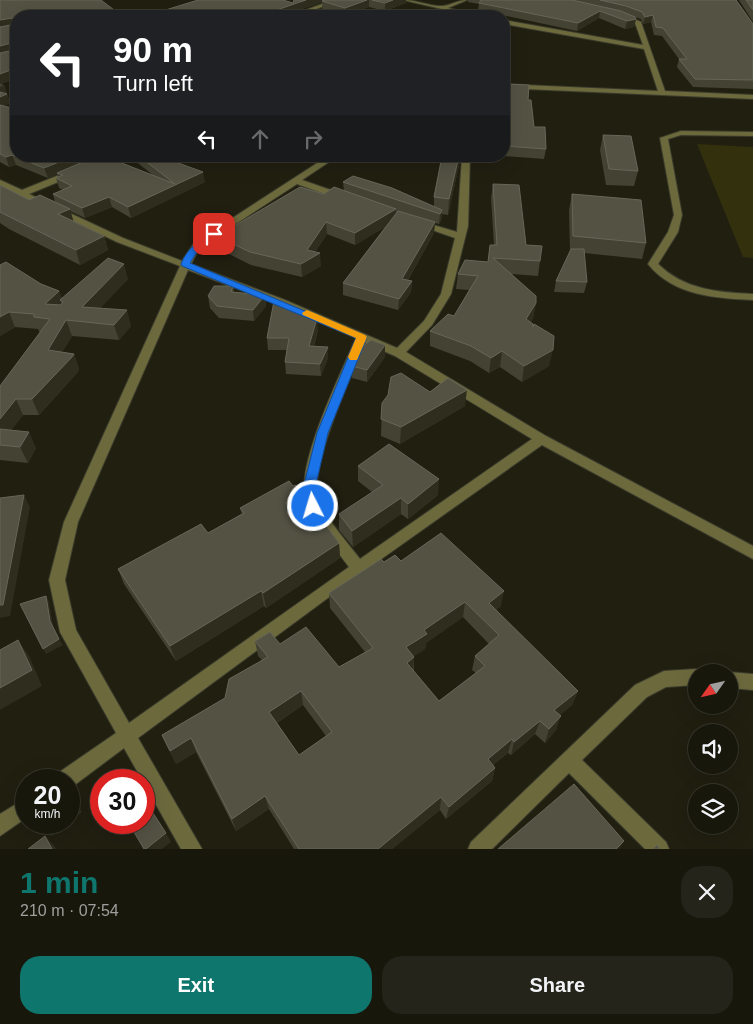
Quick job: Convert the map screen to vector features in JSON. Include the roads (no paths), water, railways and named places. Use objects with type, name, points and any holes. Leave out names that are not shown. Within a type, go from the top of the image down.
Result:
[{"type":"street","points":[[310,10],[338,0]]},
{"type":"street","points":[[406,0],[451,10]]},
{"type":"street","points":[[442,8],[464,0]]},
{"type":"street","points":[[613,14],[638,22],[662,93]]},
{"type":"street","points":[[510,23],[647,48]]},
{"type":"street","points":[[510,29],[521,26]]},
{"type":"street","points":[[510,86],[753,97]]},
{"type":"street","points":[[753,134],[681,133],[664,138],[678,214],[673,232],[653,264],[664,276],[700,292],[753,298]]},
{"type":"street","points":[[87,167],[99,162]]},
{"type":"street","points":[[192,849],[68,632],[57,580],[71,522],[190,254],[197,245],[325,162]]},
{"type":"street","points":[[400,353],[428,323],[446,294],[463,226],[466,162]]},
{"type":"street","points":[[23,193],[78,171]]},
{"type":"street","points":[[296,181],[352,201]]},
{"type":"street","points":[[0,183],[120,240],[185,264],[400,353],[541,439],[753,553]]},
{"type":"street","points":[[406,220],[460,236]]},
{"type":"street","points":[[358,568],[313,506],[309,488],[322,433],[362,337]]},
{"type":"street","points":[[80,769],[358,568],[541,439]]},
{"type":"street","points":[[478,849],[640,691],[664,679],[688,678]]},
{"type":"street","points":[[738,681],[753,682]]},
{"type":"street","points":[[569,760],[659,849]]},
{"type":"street","points":[[0,826],[15,815]]}]
